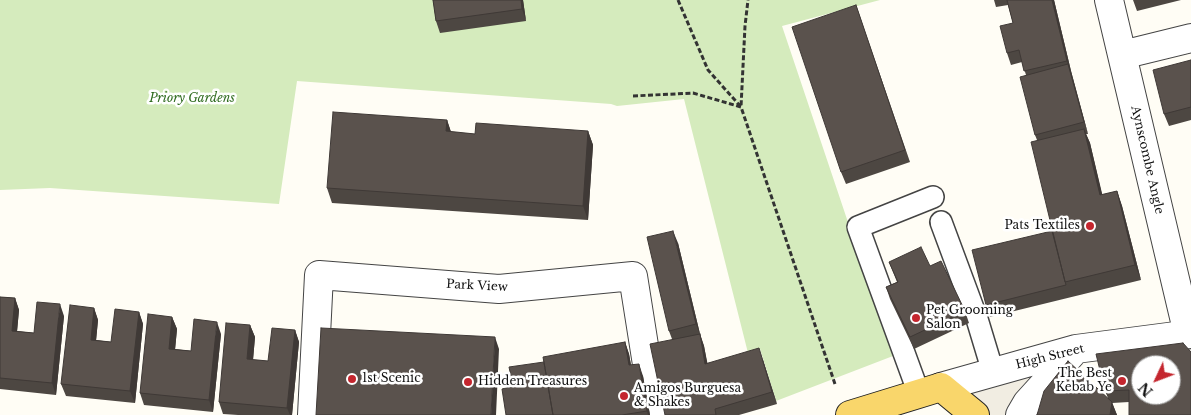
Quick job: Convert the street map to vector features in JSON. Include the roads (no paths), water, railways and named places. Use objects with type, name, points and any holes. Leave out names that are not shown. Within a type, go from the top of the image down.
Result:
[{"type":"main road","name":"High Street","points":[[850,415],[930,390]]},
{"type":"main road","points":[[930,390],[976,415]]},
{"type":"street","name":"Aynscombe Angle","points":[[1109,0],[1189,334]]},
{"type":"street","points":[[1122,55],[1191,38]]},
{"type":"street","name":"Park View","points":[[312,415],[319,275],[499,290],[633,276],[655,415]]},
{"type":"street","name":"High Street","points":[[930,390],[1076,349],[1189,334]]},
{"type":"street","points":[[1020,415],[1027,403],[1076,349]]},
{"type":"lane","points":[[930,390],[858,227],[933,197]]},
{"type":"lane","points":[[941,222],[977,319],[993,372]]},
{"type":"place","name":"Pats Textiles","points":[[1090,226]]},
{"type":"place","name":"Pet Grooming Salon","points":[[916,318]]},
{"type":"place","name":"1st Scenic","points":[[352,379]]},
{"type":"place","name":"The Best Kebab Ye","points":[[1122,381]]},
{"type":"place","name":"Hidden Treasures","points":[[468,382]]},
{"type":"place","name":"Amigos Burguesa & Shakes","points":[[624,396]]},
{"type":"park label","name":"Priory Gardens","points":[[192,99]]}]
